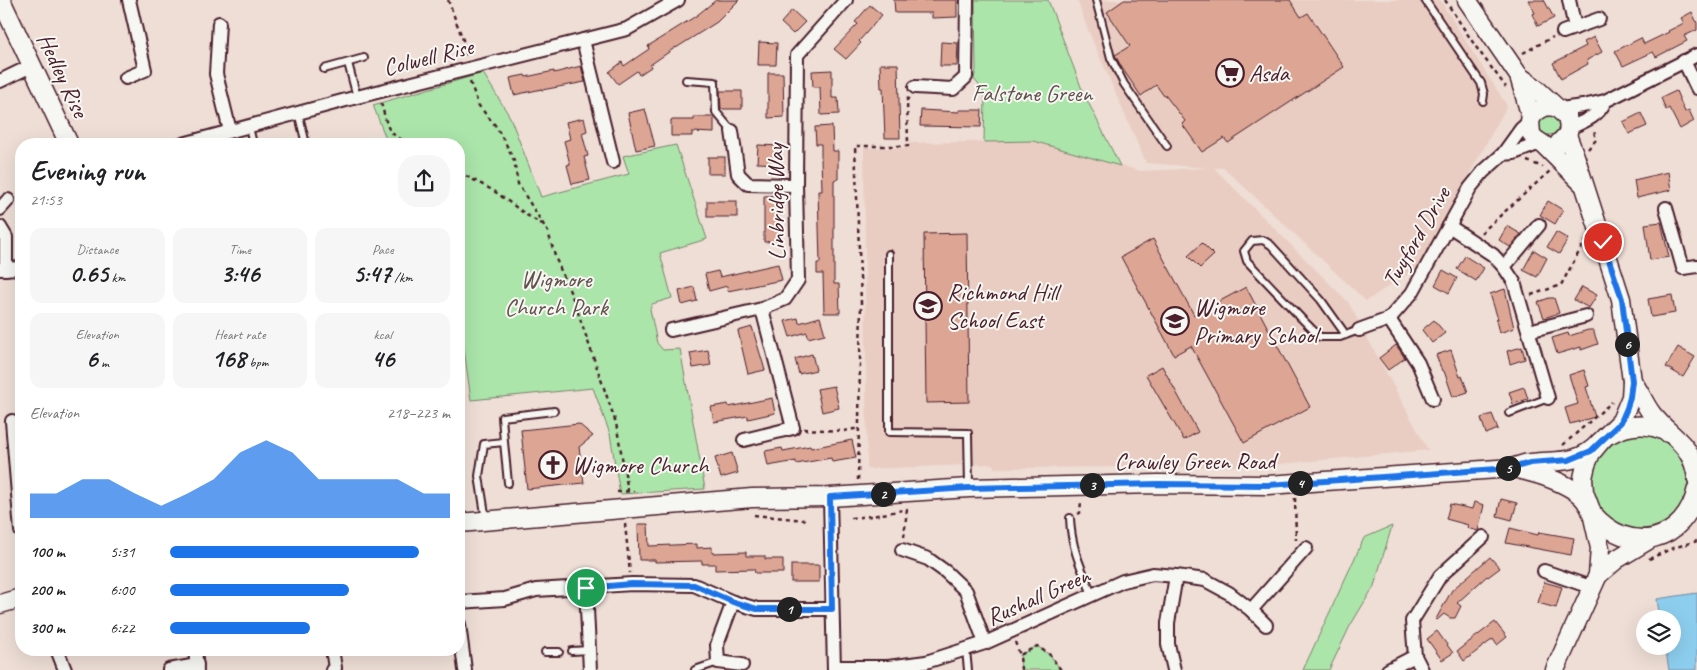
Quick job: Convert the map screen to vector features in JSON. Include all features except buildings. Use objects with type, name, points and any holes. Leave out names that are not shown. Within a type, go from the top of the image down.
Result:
[{"type":"street","name":"Hedley Rise","points":[[1,0],[66,138]]},
{"type":"street","points":[[126,78],[145,70],[129,0]]},
{"type":"street","name":"Colwell Rise","points":[[205,138],[298,112],[627,29],[678,0]]},
{"type":"street","name":"Linbridge Way","points":[[671,330],[762,309],[785,299],[798,280],[796,185],[797,55],[846,0]]},
{"type":"street","points":[[915,87],[953,89],[966,77],[967,0]]},
{"type":"street","points":[[1467,0],[1518,76],[1530,119],[1531,134],[1584,185]]},
{"type":"street","points":[[1569,0],[1569,30],[1599,19]]},
{"type":"street","points":[[219,23],[216,74],[230,131]]},
{"type":"street","points":[[583,40],[613,162]]},
{"type":"street","points":[[1530,119],[1541,107],[1583,106],[1606,101],[1697,55]]},
{"type":"street","points":[[1684,61],[1697,88]]},
{"type":"street","points":[[0,81],[31,66]]},
{"type":"street","points":[[1518,76],[1533,86],[1568,117],[1568,132],[1622,299],[1632,381],[1630,397],[1621,422],[1591,453],[1586,465],[1583,478],[1584,492],[1600,548],[1595,582],[1555,670]]},
{"type":"street","points":[[1542,144],[1553,145],[1561,142],[1568,132],[1592,118],[1601,110],[1606,101]]},
{"type":"street","name":"Twyford Drive","points":[[1359,330],[1388,319],[1412,294],[1470,188],[1483,172],[1503,154],[1530,119]]},
{"type":"street","points":[[732,132],[738,174],[748,184],[796,185]]},
{"type":"street","name":"Twyford Drive","points":[[1503,154],[1514,153],[1542,144]]},
{"type":"street","points":[[1666,208],[1683,268],[1697,266]]},
{"type":"street","points":[[1504,267],[1539,225]]},
{"type":"street","points":[[1449,226],[1493,255],[1514,282],[1548,398]]},
{"type":"street","points":[[0,227],[6,237],[3,269]]},
{"type":"street","points":[[744,440],[793,428],[762,309]]},
{"type":"street","points":[[1529,332],[1586,316]]},
{"type":"street","points":[[1388,319],[1418,363],[1433,399]]},
{"type":"street","points":[[1632,381],[1650,411],[1683,444],[1690,454],[1696,471]]},
{"type":"street","points":[[11,422],[15,466]]},
{"type":"street","points":[[1603,439],[1627,427],[1648,426],[1661,429],[1674,436]]},
{"type":"street","name":"Crawley Green Road","points":[[465,522],[752,498],[830,497],[969,488],[1158,484],[1268,485],[1512,468],[1530,463],[1569,460],[1591,451],[1603,439]]},
{"type":"street","name":"Crawley Green Road","points":[[1512,468],[1546,476],[1580,496],[1601,523],[1611,531],[1623,537],[1650,539]]},
{"type":"street","points":[[1595,582],[1617,559],[1650,539],[1672,530],[1685,518],[1694,502],[1697,488]]},
{"type":"street","points":[[830,497],[834,668]]},
{"type":"street","points":[[1672,530],[1697,528]]},
{"type":"street","points":[[1422,670],[1415,656],[1412,621],[1440,576],[1483,536]]},
{"type":"street","points":[[1251,610],[1306,548]]},
{"type":"street","points":[[902,550],[928,559],[946,572],[966,592],[985,643]]},
{"type":"street","points":[[1544,571],[1595,582]]},
{"type":"street","name":"Rushall Green","points":[[834,668],[888,667],[926,662],[985,643],[1123,581],[1153,574],[1205,580],[1229,593],[1251,610],[1266,625]]},
{"type":"street","points":[[1174,670],[1168,644],[1168,623],[1176,576]]},
{"type":"street","points":[[465,602],[505,599],[536,590],[632,584],[694,585],[733,602],[757,609],[832,609]]},
{"type":"street","points":[[586,588],[590,670]]},
{"type":"street","points":[[0,604],[15,600]]},
{"type":"street","points":[[733,602],[717,644],[718,662],[745,668]]},
{"type":"street","points":[[60,656],[65,670]]},
{"type":"street","points":[[332,670],[335,668],[333,656]]},
{"type":"street","points":[[463,656],[465,670]]},
{"type":"street","points":[[1388,670],[1415,656]]},
{"type":"street","points":[[169,670],[197,668]]},
{"type":"lane","points":[[1096,0],[1111,58],[1124,84],[1167,146]]},
{"type":"lane","points":[[1425,0],[1481,84],[1484,101]]},
{"type":"lane","points":[[324,69],[364,58]]},
{"type":"lane","points":[[348,63],[357,97]]},
{"type":"lane","points":[[686,80],[715,82],[716,112],[732,132]]},
{"type":"lane","points":[[298,112],[304,138]]},
{"type":"lane","points":[[248,127],[251,138]]},
{"type":"lane","points":[[1346,335],[1321,300],[1271,245],[1263,240],[1252,241],[1244,251],[1247,261],[1320,337],[1340,337],[1346,335],[1359,330]]},
{"type":"lane","points":[[889,254],[889,432],[968,433],[969,488]]},
{"type":"lane","points":[[1509,412],[1548,398]]},
{"type":"lane","points":[[508,483],[502,417],[554,412]]},
{"type":"lane","points":[[486,520],[479,476],[484,444],[504,442]]},
{"type":"lane","points":[[1070,518],[1070,534],[1074,550],[1092,594]]},
{"type":"lane","points":[[572,652],[589,650]]},
{"type":"lane","points":[[966,650],[968,670]]},
{"type":"lane","points":[[545,652],[559,652]]},
{"type":"lane","points":[[695,670],[718,662]]},
{"type":"path","points":[[448,0],[468,53],[463,55]]},
{"type":"path","points":[[1445,0],[1476,47],[1510,92]]},
{"type":"path","points":[[1522,53],[1569,30]]},
{"type":"path","points":[[466,76],[473,88],[479,106],[495,125],[507,146],[514,161],[518,184],[548,232],[556,259],[574,301],[616,423],[628,491]]},
{"type":"path","points":[[858,483],[861,302],[855,146],[908,146],[907,100],[915,87]]},
{"type":"path","points":[[380,99],[390,132],[398,138]]},
{"type":"path","points":[[1586,152],[1596,140],[1594,131]]},
{"type":"path","points":[[1478,235],[1552,169],[1521,160]]},
{"type":"path","points":[[465,175],[494,191],[528,216],[544,225]]},
{"type":"path","points":[[1519,299],[1561,284],[1587,238]]},
{"type":"path","points":[[1559,449],[1612,402]]},
{"type":"path","points":[[793,428],[844,431],[859,428]]},
{"type":"path","points":[[1295,494],[1296,559]]},
{"type":"path","points":[[1070,518],[1080,513],[1082,497]]},
{"type":"path","points":[[902,550],[907,509]]},
{"type":"path","points":[[753,515],[805,520]]},
{"type":"path","points":[[624,516],[632,584]]},
{"type":"path","points":[[851,518],[872,516]]},
{"type":"path","points":[[1648,560],[1674,548],[1697,542]]},
{"type":"path","points":[[1021,670],[1020,655],[1037,646],[1050,655],[1061,670]]},
{"type":"shaded area","points":[[1077,0],[1440,0],[1507,106],[1418,267],[1366,301],[1224,168],[1214,168],[1348,302],[1428,450],[1260,466],[994,468],[993,464],[867,469],[864,148],[905,148],[906,143],[1033,141],[1141,171],[1208,168],[1146,163],[1088,30]]},
{"type":"green space","name":"Falstone Green","points":[[975,0],[1048,0],[1083,92],[1120,166],[1033,141],[984,142],[985,96],[974,79],[976,70]]},
{"type":"green space","name":"Wigmore Church Park","points":[[483,73],[510,117],[541,197],[629,174],[623,156],[676,145],[707,239],[660,253],[672,298],[652,304],[650,309],[657,343],[663,350],[680,349],[705,489],[620,494],[610,434],[593,388],[471,400],[465,356],[465,138],[386,138],[373,105]]},
{"type":"green space","points":[[1545,115],[1553,115],[1559,121],[1559,129],[1553,135],[1545,135],[1539,129],[1539,121]]},
{"type":"green space","points":[[1640,433],[1658,437],[1674,447],[1684,463],[1688,481],[1684,499],[1674,515],[1658,525],[1640,529],[1622,525],[1606,515],[1596,499],[1592,481],[1596,463],[1606,447],[1622,437]]},
{"type":"green space","points":[[1392,526],[1374,586],[1350,626],[1329,670],[1303,670],[1364,538]]},
{"type":"green space","points":[[1037,646],[1050,655],[1061,670],[1021,670],[1020,655]]},
{"type":"water","points":[[1697,593],[1697,670],[1669,670],[1666,655],[1681,655],[1681,610],[1659,610],[1657,599]]},
{"type":"place","name":"Asda","points":[[1230,73]]},
{"type":"place","name":"Richmond Hill School East","points":[[928,306]]},
{"type":"place","name":"Wigmore Primary School","points":[[1175,321]]},
{"type":"place","name":"Wigmore Church","points":[[553,465]]},
{"type":"route","points":[[586,588],[632,584],[694,585],[733,602],[757,609],[832,609],[830,497],[969,488],[1158,484],[1268,485],[1512,468],[1530,463],[1548,463],[1580,457],[1591,451],[1621,422],[1630,397],[1632,381],[1622,299],[1603,242]]}]
